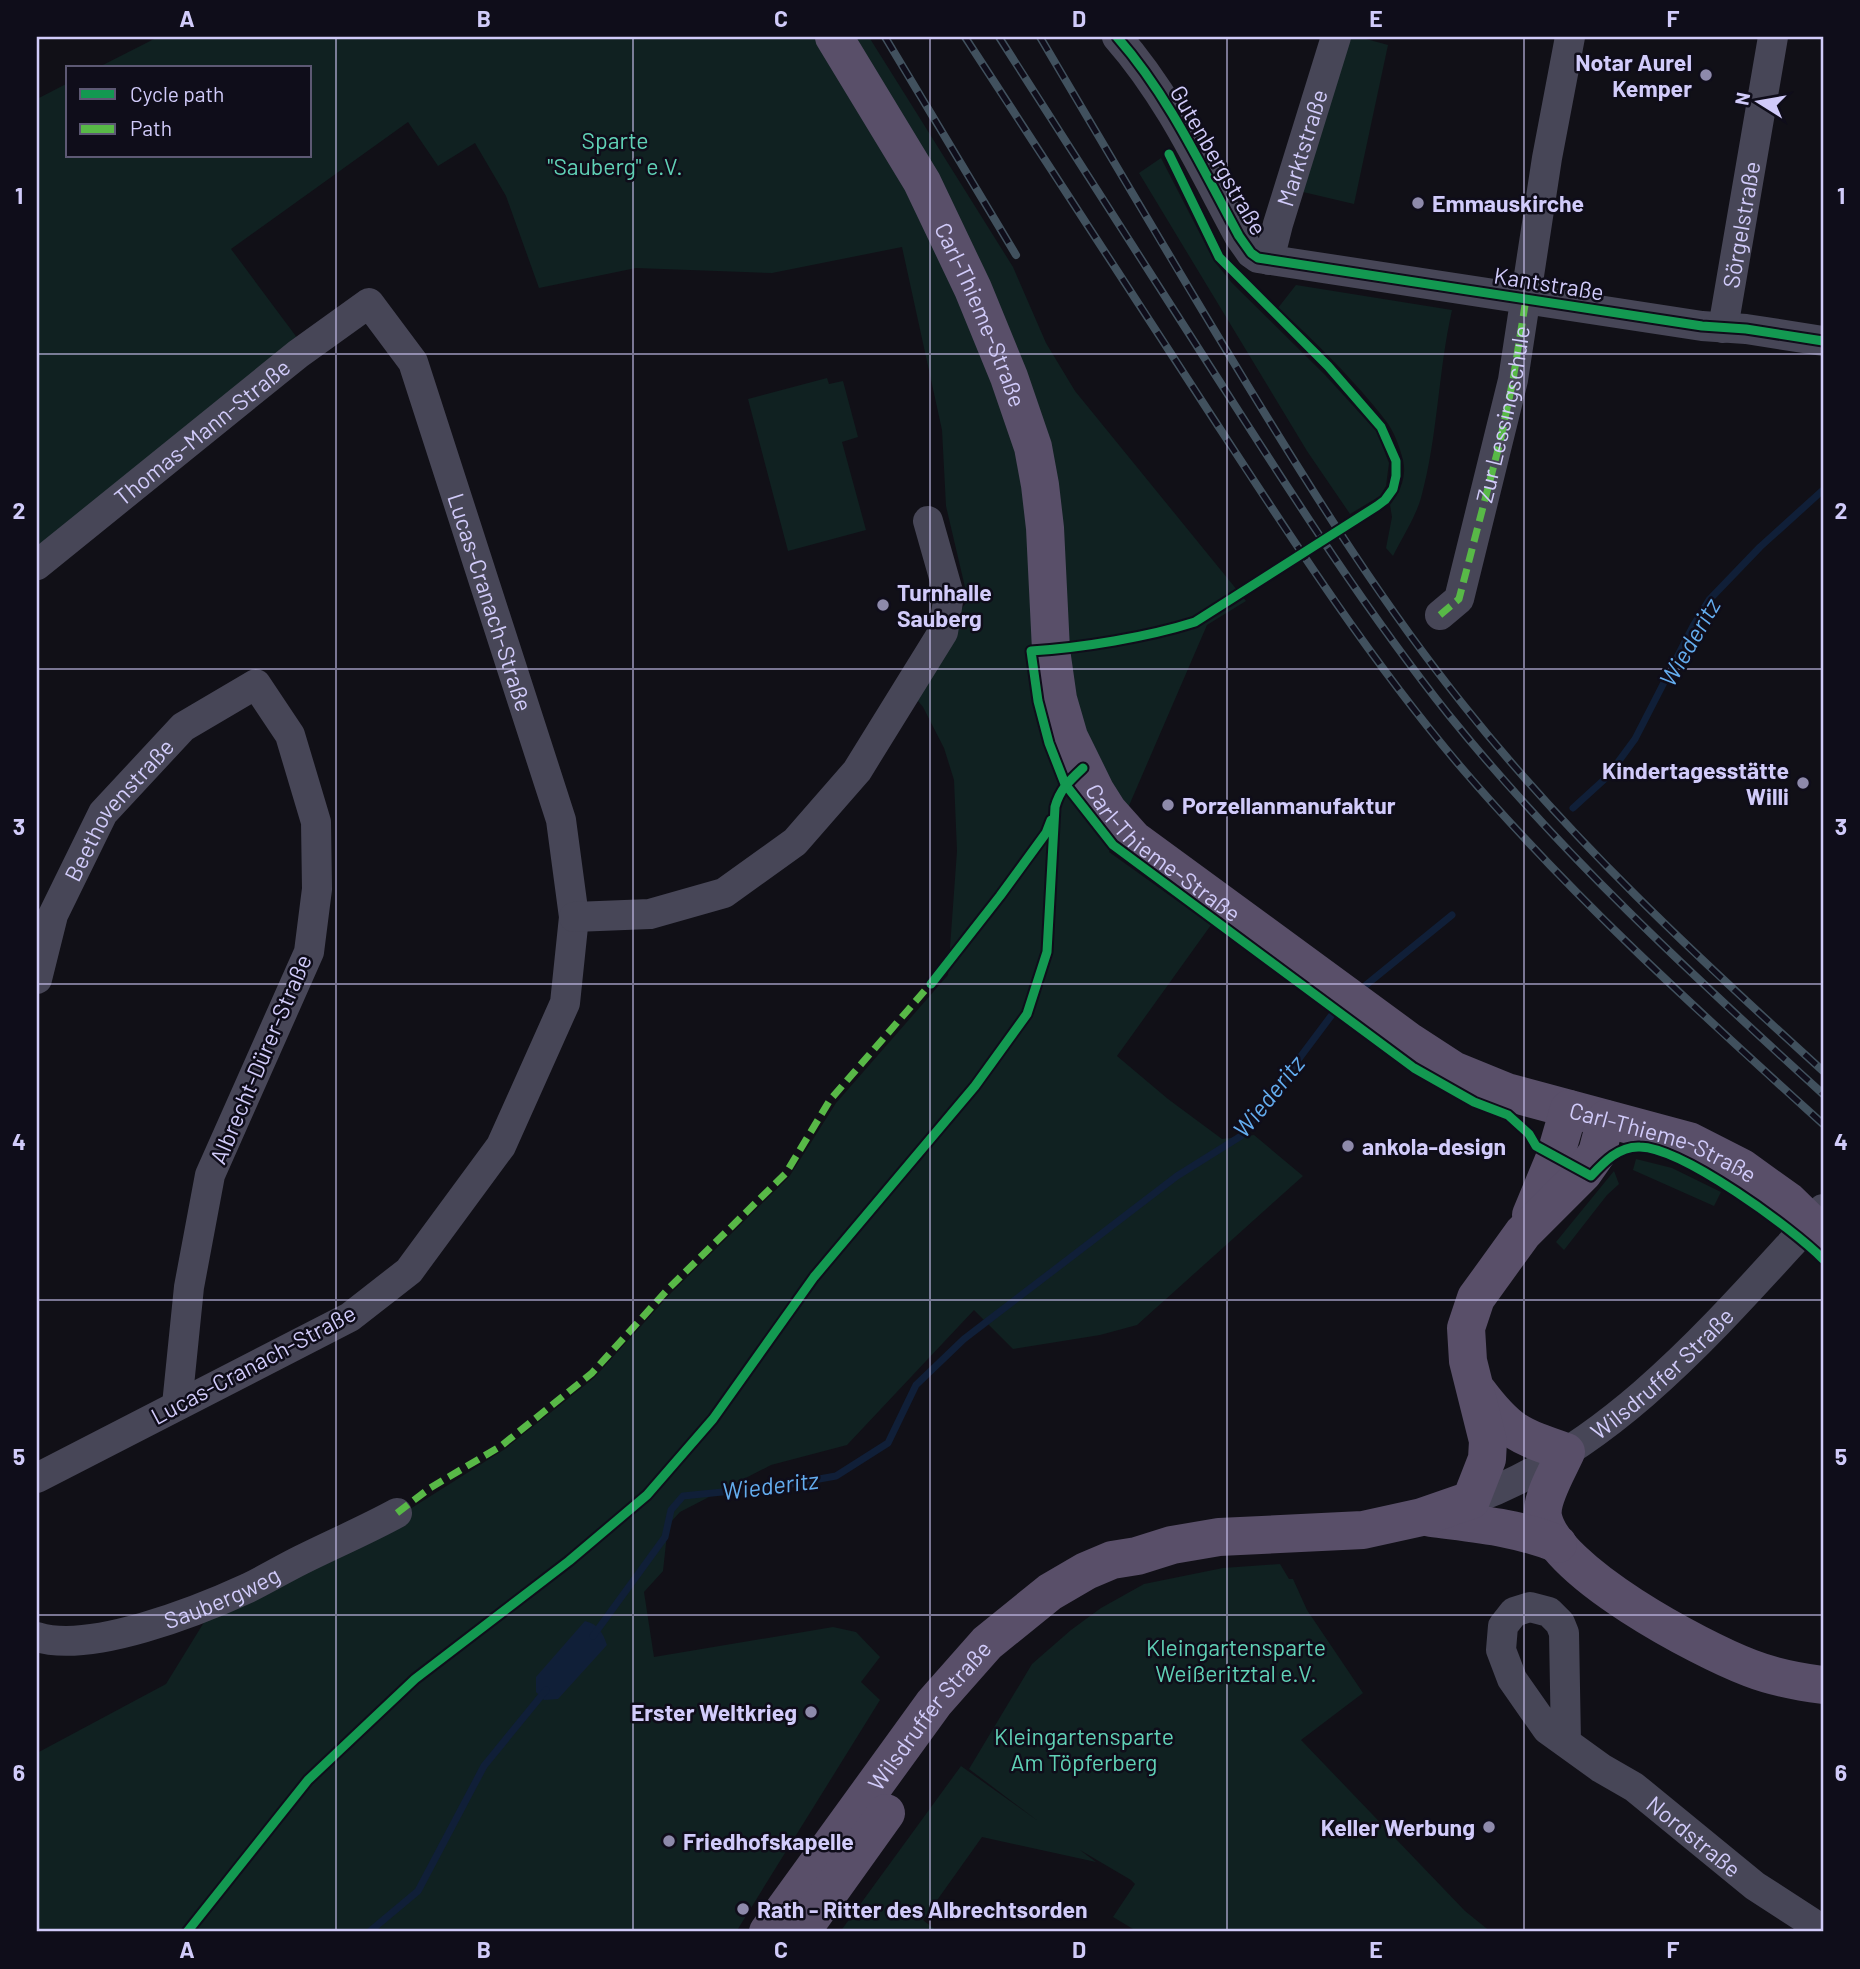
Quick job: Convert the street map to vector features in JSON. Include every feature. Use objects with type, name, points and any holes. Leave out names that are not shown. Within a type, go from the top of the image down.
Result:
[{"type":"main road","name":"Carl-Thieme-Straße","points":[[834,37],[922,182],[973,289],[1022,412],[1033,447],[1040,485],[1051,650],[1058,699],[1078,757],[1108,811],[1133,839],[1421,1050],[1453,1070],[1491,1087],[1689,1141],[1742,1168],[1788,1201],[1823,1235]]},
{"type":"main road","points":[[1523,1233],[1555,1157],[1569,1109]]},
{"type":"main road","points":[[1471,1500],[1488,1459],[1488,1441],[1468,1361],[1466,1328],[1476,1298],[1523,1233],[1583,1173],[1597,1153],[1606,1119]]},
{"type":"main road","points":[[1474,1387],[1507,1427],[1525,1437],[1566,1452],[1544,1506],[1543,1516],[1548,1530],[1558,1544]]},
{"type":"main road","name":"Wilsdruffer Straße","points":[[768,1932],[934,1703],[986,1643],[1050,1592],[1086,1571],[1112,1560],[1137,1556],[1172,1545],[1219,1537],[1363,1530],[1422,1517],[1471,1500]]},
{"type":"main road","name":"Wilsdruffer Straße","points":[[1422,1517],[1529,1532],[1558,1544],[1570,1558],[1599,1581],[1674,1633],[1753,1669],[1823,1685]]},
{"type":"main road","name":"Wilsdruffer Straße","points":[[801,1932],[926,1756],[1004,1658],[1060,1609],[1137,1556]]},
{"type":"street","name":"Gutenbergstraße","points":[[1117,37],[1132,54],[1181,127],[1245,246],[1258,258],[1269,260]]},
{"type":"street","name":"Marktstraße","points":[[1269,260],[1336,37]]},
{"type":"street","name":"Sörgelstraße","points":[[1723,328],[1773,37]]},
{"type":"street","name":"Zur Lessingschule","points":[[1440,615],[1459,599],[1514,380],[1547,158],[1570,38]]},
{"type":"street","name":"Kantstraße","points":[[1269,260],[1823,341]]},
{"type":"street","name":"Thomas-Mann-Straße","points":[[37,565],[298,354],[369,303]]},
{"type":"street","name":"Lucas-Cranach-Straße","points":[[37,1478],[350,1317],[409,1271],[502,1146],[565,1003],[574,917],[561,820],[413,362],[369,303]]},
{"type":"street","points":[[574,917],[650,914],[724,893],[795,842],[857,771],[943,632],[949,595],[928,521]]},
{"type":"street","name":"Beethovenstraße","points":[[37,979],[53,915],[103,813],[183,727],[256,684]]},
{"type":"street","name":"Albrecht-Dürer-Straße","points":[[177,1405],[189,1287],[210,1175],[309,952],[317,888],[316,822],[290,735],[256,684]]},
{"type":"street","name":"Wilsdruffer Straße","points":[[1471,1500],[1533,1472],[1566,1452],[1650,1388],[1823,1209]]},
{"type":"street","name":"Saubergweg","points":[[37,1637],[49,1641],[108,1637],[162,1622],[248,1588],[397,1513]]},
{"type":"street","name":"Nordstraße","points":[[1566,1742],[1601,1768],[1634,1787],[1755,1886],[1823,1930]]},
{"type":"green space","name":"Sparte \"Sauberg\" e.V.","points":[[158,37],[869,37],[1013,267],[1046,343],[1075,391],[1246,601],[1207,625],[1109,852],[1211,925],[1117,1056],[1168,1099],[1222,1139],[1254,1135],[1303,1176],[1137,1325],[1100,1335],[1013,1349],[974,1310],[847,1445],[771,1465],[680,1512],[668,1525],[663,1571],[644,1592],[654,1657],[833,1627],[856,1632],[880,1657],[861,1682],[880,1700],[736,1932],[37,1932],[37,1753],[166,1684],[206,1619],[372,1533],[505,1449],[594,1378],[671,1293],[789,1177],[836,1103],[948,975],[957,851],[954,780],[944,748],[923,707],[908,689],[968,600],[946,506],[942,430],[902,247],[772,273],[636,268],[539,288],[506,196],[475,143],[438,166],[408,122],[231,249],[298,339],[37,548],[37,99],[66,84],[66,158],[312,158],[312,66],[101,66]]},
{"type":"green space","points":[[1349,37],[1388,45],[1354,204],[1303,192]]},
{"type":"green space","points":[[1161,158],[1214,261],[1232,283],[1325,375],[1377,432],[1389,463],[1386,486],[1380,496],[1350,514],[1307,451],[1139,173]]},
{"type":"green space","points":[[1296,285],[1452,310],[1427,475],[1415,513],[1393,556],[1386,548],[1392,517],[1390,505],[1400,490],[1404,472],[1398,445],[1389,425],[1362,392],[1278,308]]},
{"type":"green space","points":[[827,378],[829,384],[843,381],[858,437],[842,442],[866,530],[788,551],[748,399]]},
{"type":"green space","points":[[1636,1159],[1672,1168],[1721,1192],[1714,1206],[1633,1170]]},
{"type":"green space","points":[[1614,1171],[1619,1184],[1607,1195],[1564,1250],[1556,1242]]},
{"type":"green space","points":[[1280,1564],[1289,1579],[1293,1579],[1307,1610],[1363,1693],[1301,1740],[1465,1911],[1491,1932],[1138,1932],[1113,1917],[1135,1884],[1131,1880],[1080,1850],[1096,1862],[982,1837],[923,1920],[938,1932],[840,1932],[961,1766],[1038,1821],[969,1769],[1032,1664],[1071,1630],[1101,1608],[1144,1584],[1223,1568]]},
{"type":"water","points":[[585,1621],[599,1630],[607,1645],[558,1699],[544,1700],[536,1692],[536,1677]]},
{"type":"waterway","name":"Wiederitz","points":[[1573,808],[1607,777],[1635,739],[1709,600],[1760,547],[1823,490]]},
{"type":"waterway","name":"Wiederitz","points":[[1366,985],[1452,915]]},
{"type":"waterway","name":"Wiederitz","points":[[593,1636],[665,1537],[671,1510],[683,1496],[780,1486],[836,1476],[888,1443],[916,1385],[964,1339],[1177,1176],[1241,1136],[1334,1012]]},
{"type":"waterway","name":"Wiederitz","points":[[369,1932],[418,1891],[484,1766],[546,1690]]},
{"type":"railway","points":[[885,37],[1016,255]]},
{"type":"railway","points":[[965,37],[1299,548],[1361,638],[1426,724],[1502,814],[1590,906],[1682,995],[1823,1124]]},
{"type":"railway","points":[[999,37],[1301,507],[1387,633],[1448,714],[1581,864],[1724,1004],[1823,1094]]},
{"type":"railway","points":[[1040,37],[1299,468],[1378,590],[1435,669],[1506,756],[1592,851],[1682,941],[1823,1071]]},
{"type":"marked path","points":[[1440,615],[1459,599],[1500,442],[1526,299]]},
{"type":"marked path","points":[[397,1513],[430,1488],[501,1446],[592,1373],[669,1288],[786,1173],[830,1100],[934,980]]},
{"type":"cycle path","points":[[1117,37],[1169,108],[1239,236],[1258,258],[1702,326],[1746,329],[1823,341]]},
{"type":"cycle path","points":[[1169,154],[1219,257],[1328,366],[1381,427],[1396,461],[1396,476],[1393,489],[1377,506],[1195,622],[1114,641],[1031,651],[1038,701],[1049,743],[1065,784],[1113,845],[1414,1068],[1474,1102],[1508,1115],[1529,1134],[1536,1146],[1591,1176],[1607,1160],[1625,1149],[1640,1147],[1659,1151],[1709,1175],[1736,1192],[1763,1210],[1823,1259]]},
{"type":"cycle path","points":[[187,1932],[308,1780],[415,1679],[569,1561],[647,1495],[713,1419],[814,1277],[975,1086],[1027,1014],[1047,952],[1055,807],[1063,790],[1083,768]]},
{"type":"cycle path","points":[[931,984],[1000,896],[1046,833],[1051,820]]},
{"type":"place","name":"Notar Aurel Kemper","points":[[1706,75]]},
{"type":"place","name":"Emmauskirche","points":[[1418,203]]},
{"type":"place","name":"Turnhalle Sauberg","points":[[883,605]]},
{"type":"place","name":"Kindertagesstätte Willi","points":[[1803,783]]},
{"type":"place","name":"Porzellanmanufaktur","points":[[1168,805]]},
{"type":"place","name":"ankola-design","points":[[1348,1146]]},
{"type":"place","name":"Erster Weltkrieg","points":[[811,1712]]},
{"type":"place","name":"Keller Werbung","points":[[1489,1827]]},
{"type":"place","name":"Friedhofskapelle","points":[[669,1841]]},
{"type":"place","name":"Rath - Ritter des Albrechtsorden","points":[[743,1909]]},
{"type":"park label","name":"Kleingartensparte Weißeritztal e.V.","points":[[1236,1660]]},
{"type":"park label","name":"Kleingartensparte Am Töpferberg","points":[[1084,1749]]}]
